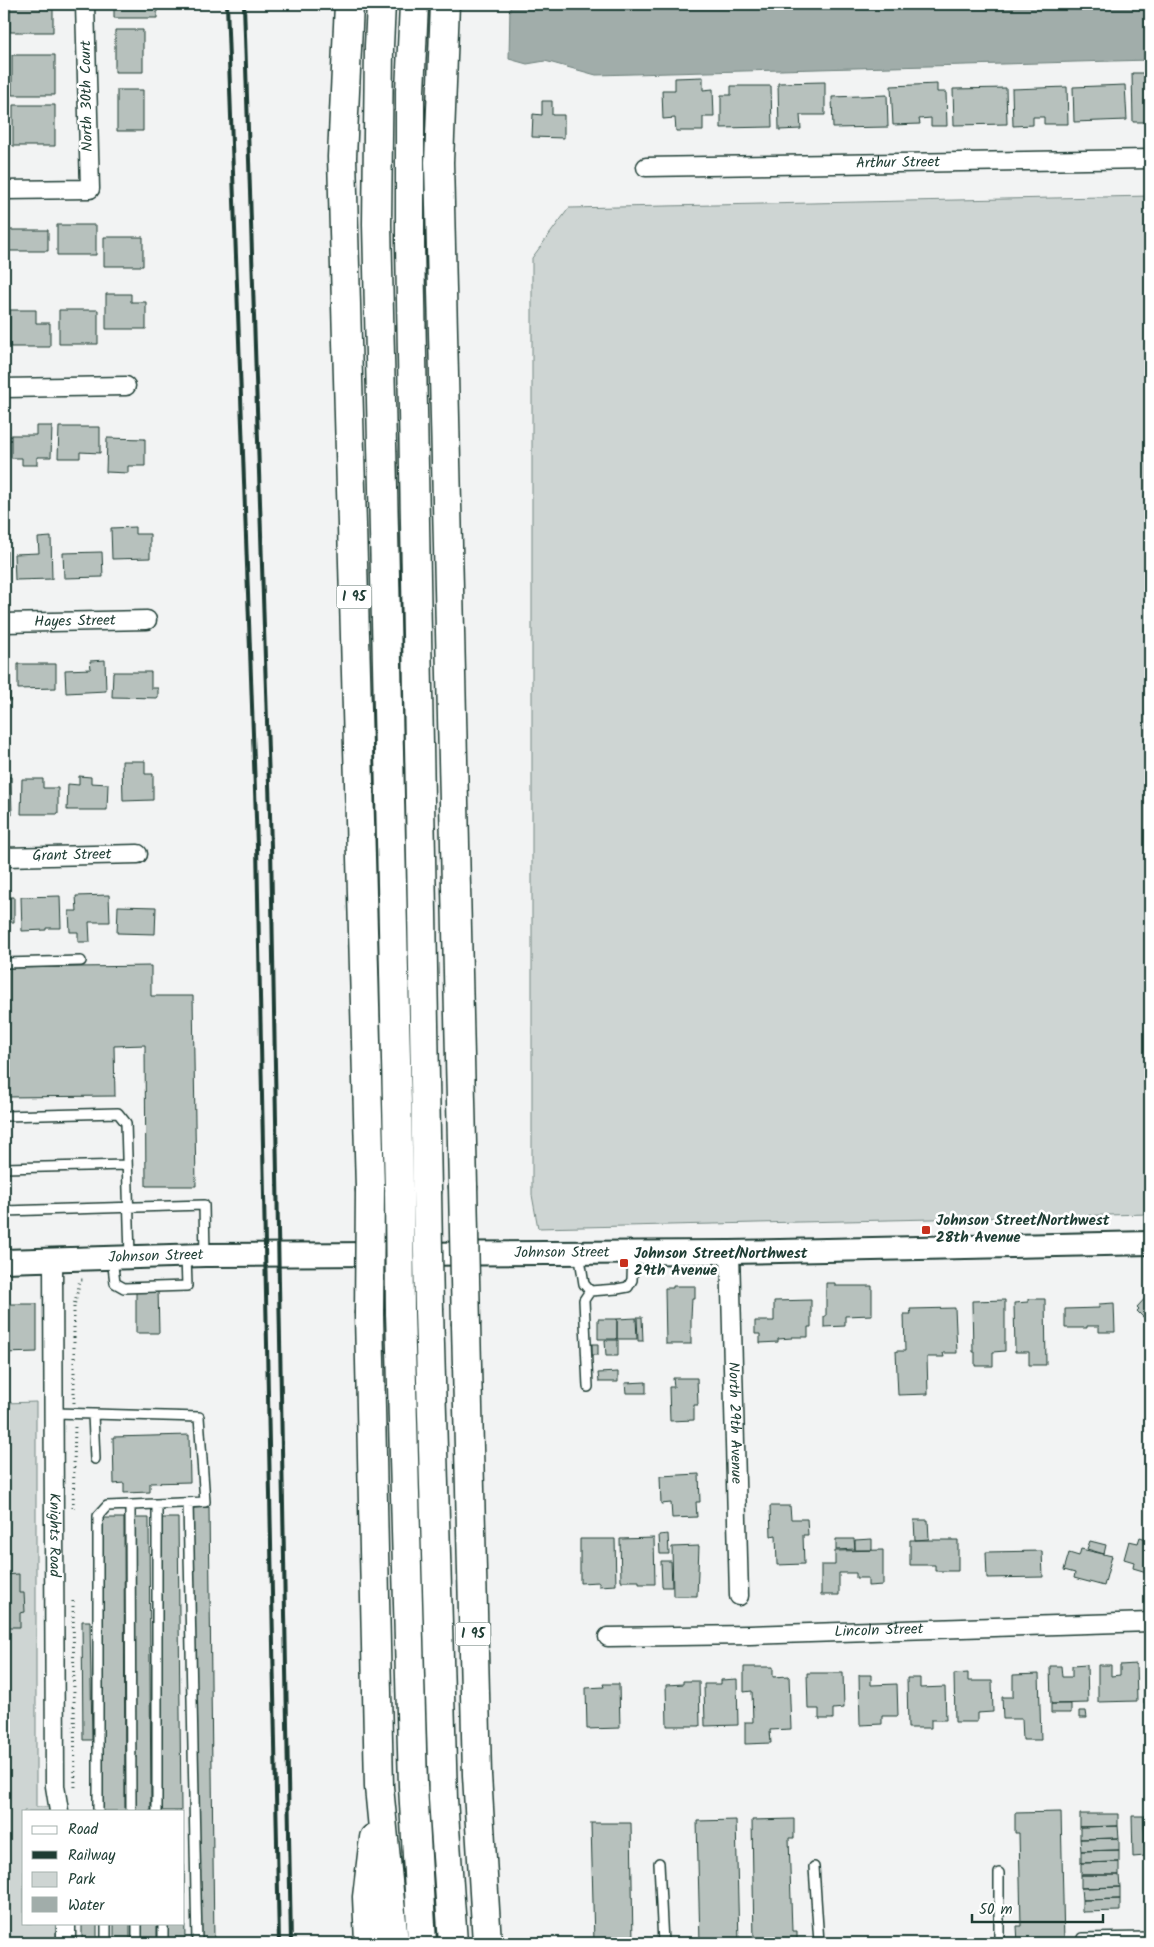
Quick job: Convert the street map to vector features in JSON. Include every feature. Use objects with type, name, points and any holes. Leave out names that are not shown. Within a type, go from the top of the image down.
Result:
[{"type":"highway","name":"I 95","points":[[349,4],[342,157],[370,1189],[370,1314],[379,1787],[394,1943]]},
{"type":"highway","points":[[381,4],[378,234],[400,1312],[413,1786],[422,1943]]},
{"type":"highway","points":[[414,4],[410,91],[410,244],[429,1310],[442,1789],[453,1943]]},
{"type":"highway","name":"I 95","points":[[445,4],[439,162],[477,1775],[487,1943]]},
{"type":"highway","points":[[369,1943],[367,1898],[379,1787]]},
{"type":"street","name":"North 30th Court","points":[[4,190],[90,189],[85,4]]},
{"type":"street","name":"Arthur Street","points":[[646,166],[1150,159]]},
{"type":"street","points":[[4,388],[126,386]]},
{"type":"street","name":"Hayes Street","points":[[4,623],[147,620]]},
{"type":"street","name":"Grant Street","points":[[4,857],[138,854]]},
{"type":"street","name":"Johnson Street","points":[[4,1261],[53,1260],[119,1264],[196,1255],[730,1252],[1150,1243]]},
{"type":"street","name":"North 29th Avenue","points":[[730,1252],[739,1596]]},
{"type":"street","name":"Knights Road","points":[[53,1260],[55,1776],[56,1801],[59,1810]]},
{"type":"street","name":"Lincoln Street","points":[[608,1637],[750,1635],[1150,1622]]},
{"type":"street","points":[[66,1924],[66,1943]]},
{"type":"lane","points":[[4,963],[81,961]]},
{"type":"lane","points":[[4,1116],[118,1113],[126,1123],[129,1207],[115,1282],[124,1288],[187,1286],[196,1255],[204,1205],[129,1207],[4,1211]]},
{"type":"lane","points":[[4,1168],[127,1165]]},
{"type":"lane","points":[[579,1252],[584,1284],[590,1291]]},
{"type":"lane","points":[[590,1291],[628,1287],[632,1280],[633,1252]]},
{"type":"lane","points":[[588,1387],[584,1300],[590,1291]]},
{"type":"lane","points":[[55,1413],[199,1417],[205,1502],[107,1506],[98,1516],[98,1810]]},
{"type":"lane","points":[[93,1414],[94,1459]]},
{"type":"lane","points":[[188,1503],[197,1943]]},
{"type":"lane","points":[[157,1504],[157,1810]]},
{"type":"lane","points":[[130,1506],[131,1810]]},
{"type":"lane","points":[[185,1835],[194,1835]]},
{"type":"lane","points":[[659,1863],[663,1943]]},
{"type":"lane","points":[[814,1867],[819,1943]]},
{"type":"lane","points":[[999,1873],[999,1943]]},
{"type":"lane","points":[[106,1924],[106,1943]]},
{"type":"lane","points":[[137,1924],[137,1943]]},
{"type":"lane","points":[[163,1924],[163,1943]]},
{"type":"lane","points":[[1082,1943],[1082,1938],[1150,1937]]},
{"type":"path","points":[[73,1513],[74,1306],[80,1280],[119,1264]]},
{"type":"path","points":[[74,1599],[75,1795]]},
{"type":"green space","points":[[1150,196],[1150,1214],[538,1228],[532,1195],[532,258],[569,208]]},
{"type":"green space","points":[[36,1402],[36,1807],[57,1807],[57,1810],[22,1810],[22,1924],[56,1924],[56,1943],[4,1943],[4,1403]]},
{"type":"water","points":[[510,4],[597,4],[623,9],[971,4],[1150,4],[1150,60],[596,75],[545,61],[527,64],[509,59]]},
{"type":"building","points":[[10,4],[53,4],[53,32],[10,32]]},
{"type":"building","points":[[114,4],[157,4],[157,18],[114,18]]},
{"type":"building","points":[[115,30],[143,30],[143,72],[115,72]]},
{"type":"building","points":[[12,55],[55,55],[55,95],[12,95]]},
{"type":"building","points":[[1132,73],[1150,73],[1150,122],[1133,122]]},
{"type":"building","points":[[703,77],[703,90],[713,89],[714,117],[703,117],[703,131],[676,131],[675,118],[663,119],[662,90],[675,90],[675,78]]},
{"type":"building","points":[[825,82],[825,115],[800,115],[801,129],[779,130],[778,83]]},
{"type":"building","points":[[937,84],[937,92],[946,92],[947,126],[931,126],[931,118],[919,119],[920,124],[893,125],[891,86]]},
{"type":"building","points":[[1125,85],[1127,120],[1074,122],[1073,87]]},
{"type":"building","points":[[731,86],[771,86],[772,127],[721,128],[721,95],[731,95]]},
{"type":"building","points":[[1067,87],[1068,124],[1044,124],[1044,117],[1033,117],[1033,125],[1013,126],[1012,89]]},
{"type":"building","points":[[1006,88],[1007,124],[954,125],[953,89]]},
{"type":"building","points":[[117,90],[143,90],[143,131],[117,131]]},
{"type":"building","points":[[887,95],[888,127],[833,128],[832,97]]},
{"type":"building","points":[[542,101],[552,101],[552,115],[564,115],[564,138],[532,137],[533,114],[542,115]]},
{"type":"building","points":[[13,105],[55,105],[55,146],[13,146]]},
{"type":"building","points":[[57,225],[96,225],[96,255],[57,255]]},
{"type":"building","points":[[8,230],[48,230],[48,251],[8,251]]},
{"type":"building","points":[[104,237],[143,237],[143,266],[104,266]]},
{"type":"building","points":[[106,294],[131,294],[131,302],[146,302],[146,329],[106,329]]},
{"type":"building","points":[[10,310],[36,310],[36,323],[50,323],[50,347],[10,347]]},
{"type":"building","points":[[59,310],[98,310],[98,344],[59,344]]},
{"type":"building","points":[[36,426],[52,426],[51,457],[37,457],[37,465],[22,465],[22,458],[11,458],[11,435],[36,435]]},
{"type":"building","points":[[59,427],[100,427],[100,453],[80,452],[80,458],[58,458]]},
{"type":"building","points":[[107,438],[145,439],[145,466],[128,466],[128,473],[106,472]]},
{"type":"building","points":[[135,527],[135,534],[150,534],[150,558],[112,559],[111,528]]},
{"type":"building","points":[[51,537],[52,579],[15,580],[14,554],[39,553],[38,538]]},
{"type":"building","points":[[4,551],[7,551],[7,581],[4,581]]},
{"type":"building","points":[[102,552],[103,577],[64,578],[63,553]]},
{"type":"building","points":[[105,660],[106,691],[66,693],[65,670],[91,669],[90,661]]},
{"type":"building","points":[[18,664],[56,664],[56,688],[18,689]]},
{"type":"building","points":[[113,672],[151,672],[151,688],[158,688],[158,698],[112,697]]},
{"type":"building","points":[[4,676],[10,676],[10,701],[4,701]]},
{"type":"building","points":[[122,761],[145,761],[145,774],[153,774],[153,800],[123,801]]},
{"type":"building","points":[[79,776],[91,777],[91,783],[108,784],[107,810],[67,810],[68,784],[79,785]]},
{"type":"building","points":[[4,777],[11,777],[12,815],[4,815]]},
{"type":"building","points":[[22,779],[43,779],[43,788],[58,788],[58,814],[21,814]]},
{"type":"building","points":[[109,895],[110,922],[89,922],[90,942],[78,942],[78,932],[70,932],[69,911],[77,911],[76,896]]},
{"type":"building","points":[[60,896],[61,928],[22,931],[21,897]]},
{"type":"building","points":[[4,897],[14,897],[14,922],[4,922]]},
{"type":"building","points":[[118,906],[156,907],[155,934],[117,933]]},
{"type":"building","points":[[151,966],[151,996],[193,996],[196,1186],[146,1186],[145,1045],[114,1046],[115,1096],[4,1097],[4,968]]},
{"type":"building","points":[[826,1283],[835,1283],[835,1286],[872,1286],[872,1315],[845,1316],[845,1326],[824,1327]]},
{"type":"building","points":[[673,1286],[695,1286],[695,1298],[692,1298],[691,1344],[666,1344],[665,1288],[673,1288]]},
{"type":"building","points":[[158,1289],[159,1333],[136,1333],[136,1290]]},
{"type":"building","points":[[1150,1293],[1150,1324],[1137,1311],[1139,1309],[1137,1307]]},
{"type":"building","points":[[1028,1299],[1045,1299],[1046,1365],[1029,1365],[1029,1352],[1015,1352],[1014,1303],[1028,1302]]},
{"type":"building","points":[[811,1300],[811,1327],[808,1327],[808,1337],[792,1337],[778,1339],[778,1342],[760,1343],[760,1334],[755,1334],[755,1321],[774,1321],[774,1301]]},
{"type":"building","points":[[1005,1300],[1005,1351],[993,1352],[993,1366],[975,1366],[972,1301]]},
{"type":"building","points":[[1114,1303],[1115,1332],[1099,1332],[1099,1326],[1065,1328],[1065,1309],[1099,1308],[1099,1304]]},
{"type":"building","points":[[4,1304],[37,1304],[37,1352],[4,1353]]},
{"type":"building","points":[[955,1308],[957,1353],[943,1353],[944,1357],[927,1357],[928,1394],[898,1395],[896,1351],[905,1351],[904,1314],[911,1314],[910,1309]]},
{"type":"building","points":[[637,1317],[642,1317],[643,1341],[638,1341]]},
{"type":"building","points":[[636,1318],[637,1339],[617,1339],[617,1319]]},
{"type":"building","points":[[598,1319],[617,1319],[617,1339],[598,1339]]},
{"type":"building","points":[[605,1340],[618,1340],[618,1356],[606,1356]]},
{"type":"building","points":[[592,1344],[598,1344],[598,1355],[592,1355]]},
{"type":"building","points":[[618,1372],[618,1382],[599,1382],[598,1373]]},
{"type":"building","points":[[673,1378],[697,1378],[698,1405],[694,1405],[694,1420],[670,1421],[669,1387],[674,1387]]},
{"type":"building","points":[[646,1382],[646,1393],[626,1393],[625,1383]]},
{"type":"building","points":[[189,1435],[190,1482],[150,1483],[150,1492],[124,1493],[124,1483],[114,1484],[113,1437]]},
{"type":"building","points":[[699,1474],[700,1502],[696,1502],[697,1517],[672,1518],[671,1503],[661,1504],[660,1476]]},
{"type":"building","points":[[770,1506],[790,1506],[791,1519],[807,1519],[808,1535],[803,1535],[804,1564],[777,1565],[776,1535],[771,1536]]},
{"type":"building","points":[[209,1507],[214,1943],[197,1943],[193,1508]]},
{"type":"building","points":[[99,1518],[124,1518],[125,1810],[101,1810]]},
{"type":"building","points":[[132,1518],[149,1518],[151,1810],[134,1810]]},
{"type":"building","points":[[157,1518],[178,1518],[181,1810],[160,1810]]},
{"type":"building","points":[[914,1520],[928,1520],[929,1539],[915,1540]]},
{"type":"building","points":[[668,1534],[669,1554],[660,1554],[659,1535]]},
{"type":"building","points":[[1140,1537],[1150,1540],[1150,1573],[1133,1568],[1134,1562],[1124,1559],[1129,1541],[1138,1543]]},
{"type":"building","points":[[654,1538],[655,1584],[639,1584],[639,1581],[621,1581],[620,1539]]},
{"type":"building","points":[[580,1539],[615,1539],[616,1585],[599,1586],[599,1582],[580,1583]]},
{"type":"building","points":[[836,1539],[854,1539],[855,1549],[836,1550]]},
{"type":"building","points":[[872,1539],[872,1550],[855,1550],[855,1540]]},
{"type":"building","points":[[910,1540],[958,1540],[958,1571],[935,1571],[935,1565],[910,1565]]},
{"type":"building","points":[[1090,1541],[1106,1545],[1104,1554],[1087,1549]]},
{"type":"building","points":[[699,1546],[697,1596],[673,1596],[672,1547]]},
{"type":"building","points":[[1081,1549],[1112,1556],[1104,1586],[1074,1578],[1075,1573],[1064,1570],[1069,1553],[1079,1556]]},
{"type":"building","points":[[883,1550],[883,1585],[868,1586],[868,1578],[856,1578],[856,1573],[839,1573],[839,1595],[821,1595],[821,1565],[835,1565],[835,1551]]},
{"type":"building","points":[[1042,1551],[1043,1577],[987,1578],[986,1552]]},
{"type":"building","points":[[661,1561],[671,1561],[672,1587],[662,1587]]},
{"type":"building","points":[[19,1574],[19,1593],[24,1593],[25,1612],[20,1613],[20,1627],[4,1627],[4,1575]]},
{"type":"building","points":[[82,1621],[90,1621],[92,1740],[83,1740]]},
{"type":"building","points":[[1136,1664],[1137,1701],[1098,1702],[1098,1665],[1111,1665],[1111,1676],[1120,1675],[1120,1665]]},
{"type":"building","points":[[1087,1665],[1088,1703],[1051,1704],[1050,1666],[1061,1666],[1062,1677],[1072,1677],[1072,1666]]},
{"type":"building","points":[[744,1667],[773,1667],[773,1677],[789,1676],[791,1729],[770,1730],[771,1743],[745,1744],[745,1722],[753,1722],[752,1691],[744,1692]]},
{"type":"building","points":[[807,1673],[843,1673],[844,1708],[833,1709],[833,1719],[819,1719],[819,1709],[808,1709]]},
{"type":"building","points":[[968,1673],[968,1681],[992,1681],[993,1712],[977,1713],[977,1722],[955,1722],[954,1674]]},
{"type":"building","points":[[1039,1674],[1041,1740],[1023,1740],[1022,1719],[1003,1719],[1002,1697],[1013,1697],[1013,1675]]},
{"type":"building","points":[[1144,1674],[1150,1674],[1150,1704],[1144,1704]]},
{"type":"building","points":[[859,1675],[871,1675],[871,1685],[897,1684],[898,1716],[882,1716],[882,1724],[860,1725]]},
{"type":"building","points":[[907,1678],[920,1678],[920,1688],[945,1687],[946,1720],[931,1720],[931,1728],[908,1728]]},
{"type":"building","points":[[737,1679],[738,1725],[705,1726],[704,1684],[721,1684],[721,1680]]},
{"type":"building","points":[[683,1681],[699,1681],[700,1726],[667,1726],[666,1685],[683,1684]]},
{"type":"building","points":[[603,1684],[619,1684],[620,1728],[587,1729],[586,1688],[604,1687]]},
{"type":"building","points":[[1051,1704],[1071,1704],[1071,1713],[1051,1713]]},
{"type":"building","points":[[1079,1711],[1086,1711],[1087,1718],[1079,1718]]},
{"type":"building","points":[[1061,1812],[1064,1943],[1018,1943],[1017,1926],[1021,1926],[1019,1833],[1015,1833],[1015,1813]]},
{"type":"building","points":[[1080,1814],[1118,1814],[1118,1826],[1080,1827]]},
{"type":"building","points":[[1150,1815],[1150,1852],[1145,1852],[1144,1816]]},
{"type":"building","points":[[1132,1816],[1144,1816],[1145,1856],[1133,1857]]},
{"type":"building","points":[[794,1819],[794,1838],[789,1838],[792,1931],[797,1931],[797,1943],[754,1943],[752,1820]]},
{"type":"building","points":[[736,1820],[739,1943],[700,1943],[697,1821]]},
{"type":"building","points":[[591,1823],[631,1823],[633,1943],[594,1943]]},
{"type":"building","points":[[1118,1826],[1119,1838],[1080,1839],[1080,1827]]},
{"type":"building","points":[[1119,1838],[1119,1850],[1081,1851],[1080,1839]]},
{"type":"building","points":[[1119,1850],[1119,1862],[1081,1863],[1081,1851]]},
{"type":"building","points":[[1119,1862],[1119,1875],[1081,1875],[1081,1863]]},
{"type":"building","points":[[1081,1875],[1119,1875],[1120,1887],[1081,1888]]},
{"type":"building","points":[[1120,1887],[1120,1899],[1082,1900],[1081,1888]]},
{"type":"building","points":[[1120,1899],[1120,1911],[1082,1912],[1082,1900]]},
{"type":"building","points":[[82,1924],[97,1924],[97,1943],[82,1943]]},
{"type":"building","points":[[114,1924],[130,1924],[130,1943],[114,1943]]},
{"type":"building","points":[[139,1924],[157,1924],[157,1943],[139,1943]]},
{"type":"building","points":[[166,1924],[185,1924],[185,1943],[166,1943]]},
{"type":"railway","points":[[227,4],[257,846],[279,1943]]},
{"type":"railway","points":[[244,4],[271,846],[291,1943]]},
{"type":"place","name":"Johnson Street/Northwest 28th Avenue","points":[[926,1230]]},
{"type":"place","name":"Johnson Street/Northwest 29th Avenue","points":[[624,1263]]}]
